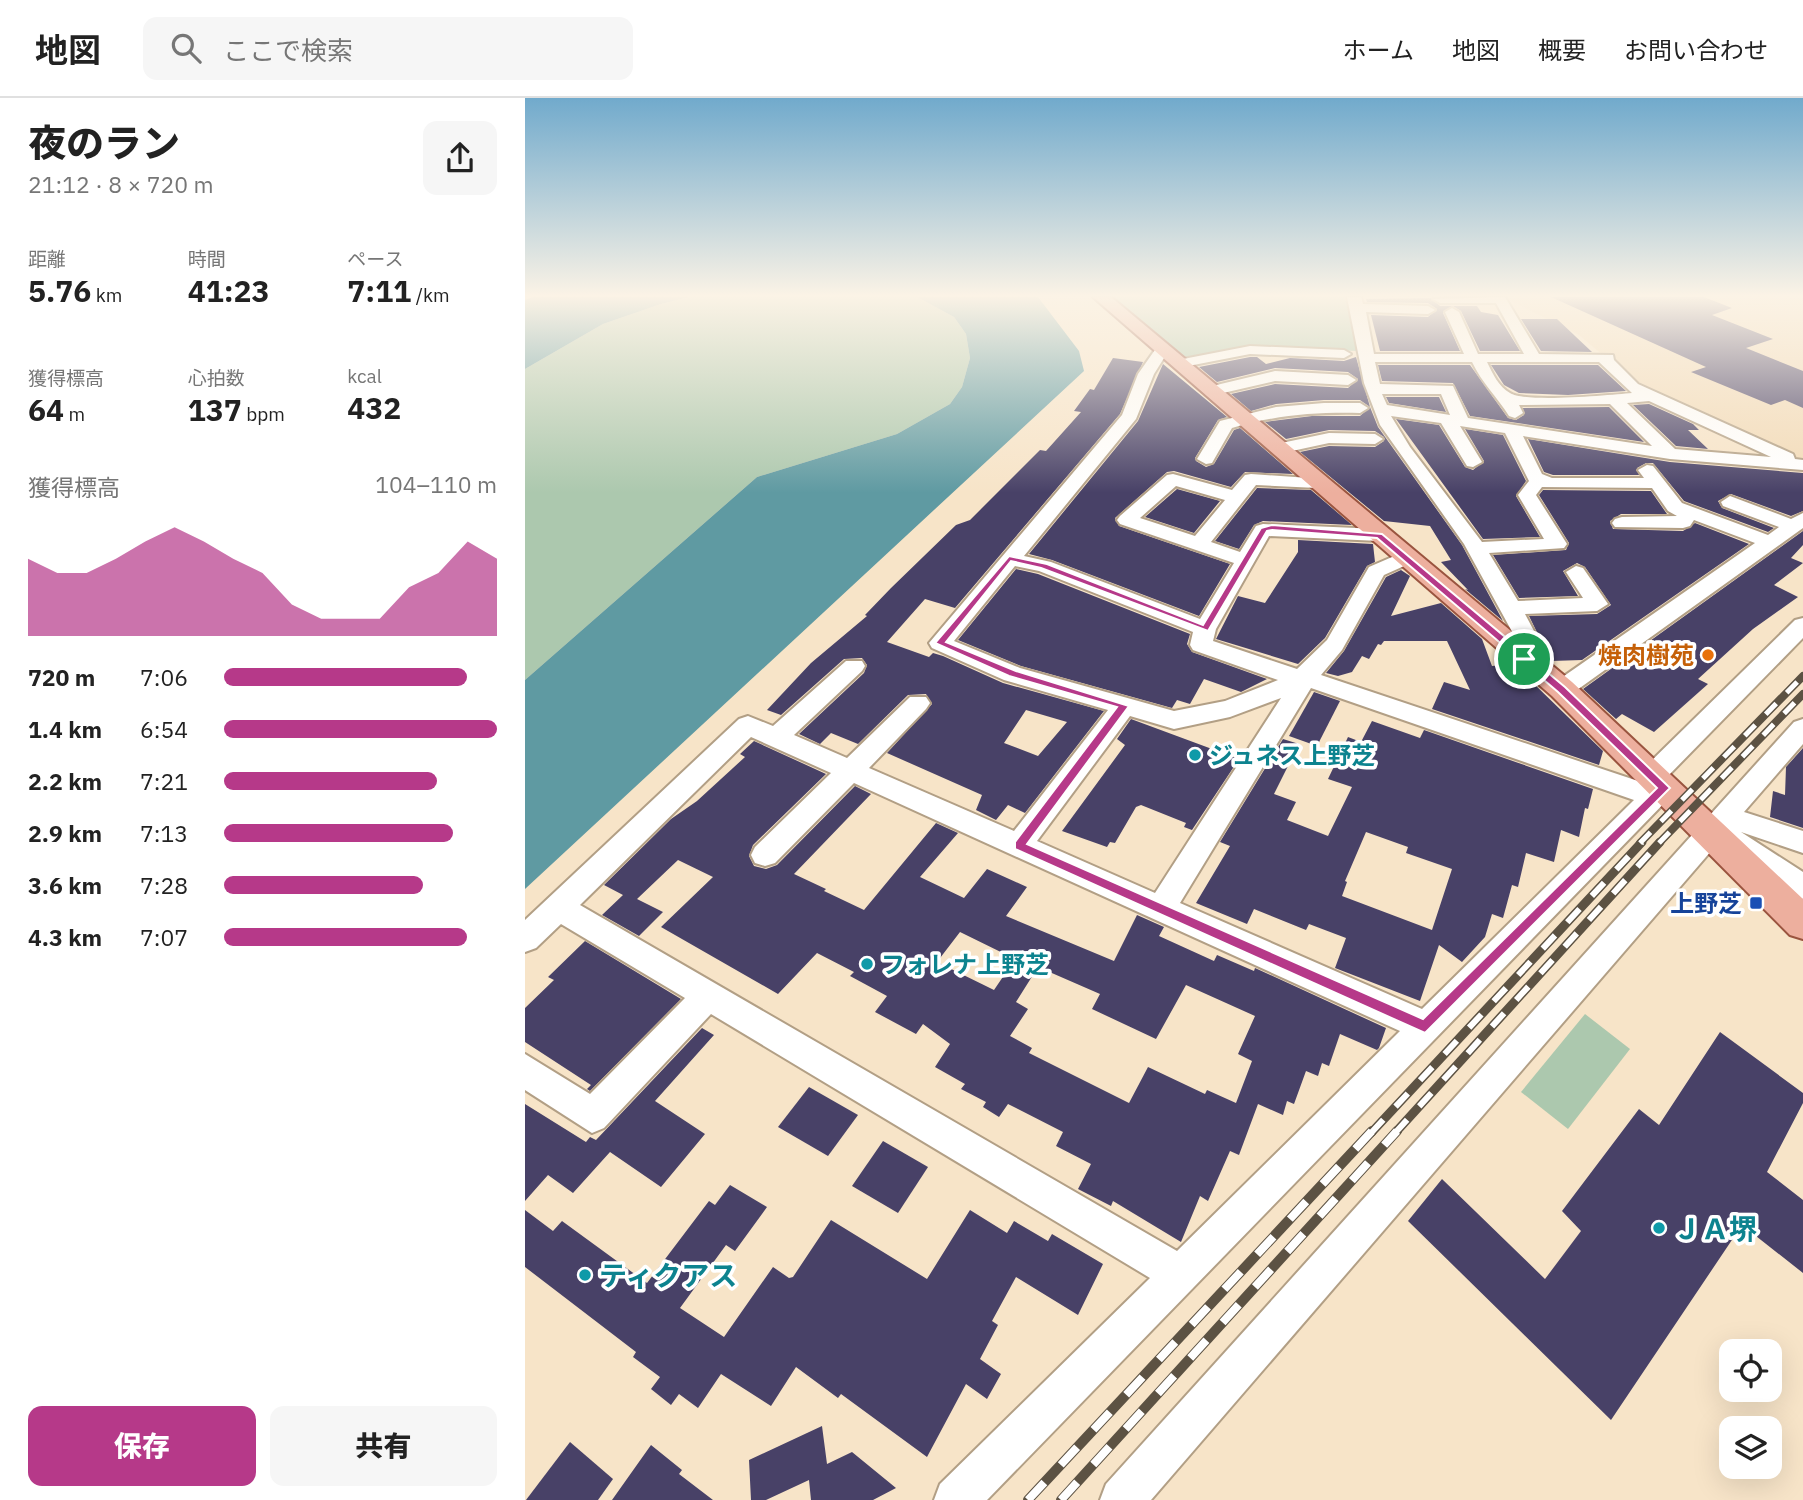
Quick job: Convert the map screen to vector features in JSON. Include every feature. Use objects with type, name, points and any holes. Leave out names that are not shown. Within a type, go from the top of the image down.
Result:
[{"type":"main road","points":[[1176,362],[1562,690],[1656,787],[1718,825],[1803,923]]},
{"type":"street","points":[[1162,362],[1146,373],[1130,416],[940,643],[1012,674],[1174,720],[1194,718],[1249,701],[1301,677],[1319,664],[1376,571],[1406,558]]},
{"type":"street","points":[[1281,362],[1282,377]]},
{"type":"street","points":[[1367,362],[1380,409],[1396,440],[1451,511],[1511,608],[1532,648],[1524,659]]},
{"type":"street","points":[[1478,362],[1491,384],[1508,400],[1535,477],[1549,483],[1652,477],[1675,508],[1770,542]]},
{"type":"street","points":[[1556,362],[1565,376]]},
{"type":"street","points":[[1609,362],[1632,387],[1803,465]]},
{"type":"street","points":[[1210,391],[1282,377],[1348,380]]},
{"type":"street","points":[[1374,389],[1447,389],[1454,420],[1473,462]]},
{"type":"street","points":[[1508,400],[1560,401],[1651,396]]},
{"type":"street","points":[[1614,399],[1670,454]]},
{"type":"street","points":[[1560,401],[1582,440]]},
{"type":"street","points":[[1206,459],[1226,425],[1243,419],[1300,407],[1360,408]]},
{"type":"street","points":[[1380,409],[1670,454],[1803,465]]},
{"type":"street","points":[[1278,449],[1329,438],[1375,439]]},
{"type":"street","points":[[1235,497],[1173,479],[1127,520],[1246,560]]},
{"type":"street","points":[[1199,544],[1251,479],[1317,483]]},
{"type":"street","points":[[1474,548],[1557,544],[1527,495],[1539,479]]},
{"type":"street","points":[[1730,502],[1798,523]]},
{"type":"street","points":[[1633,541],[1617,516],[1683,522],[1689,513]]},
{"type":"street","points":[[1562,690],[1798,523]]},
{"type":"street","points":[[1379,535],[1263,530],[1205,629],[1201,645],[1656,787]]},
{"type":"street","points":[[1009,558],[1044,566],[1205,629]]},
{"type":"street","points":[[1511,608],[1597,604],[1576,572]]},
{"type":"street","points":[[956,1500],[1425,1026],[1656,787],[1803,625]]},
{"type":"street","points":[[776,737],[854,666]]},
{"type":"street","points":[[1161,909],[1301,677]]},
{"type":"street","points":[[765,856],[918,703]]},
{"type":"street","points":[[1019,845],[1124,706]]},
{"type":"street","points":[[525,939],[748,725],[1425,1026]]},
{"type":"street","points":[[1122,1500],[1803,728]]},
{"type":"street","points":[[1718,825],[1803,842]]},
{"type":"street","points":[[1718,825],[1729,839],[1803,887]]},
{"type":"street","points":[[558,907],[1179,1274]]},
{"type":"street","points":[[525,1070],[592,1116],[708,996]]},
{"type":"shaded area","points":[[1612,362],[1803,362],[1803,462],[1642,388]]},
{"type":"green space","points":[[536,362],[969,362],[962,387],[950,404],[897,434],[757,477],[525,680],[525,369]]},
{"type":"green space","points":[[1585,1014],[1630,1049],[1568,1129],[1521,1092]]},
{"type":"water","points":[[525,362],[536,362],[525,369]]},
{"type":"water","points":[[969,362],[1082,362],[1084,371],[525,889],[525,680],[757,477],[897,434],[950,404],[962,387]]},
{"type":"building","points":[[1110,362],[1143,362],[1120,414],[955,608],[925,599],[887,642],[929,657],[933,653],[943,656],[1003,683],[1104,711],[1025,813],[1008,805],[996,820],[976,810],[982,795],[887,753],[932,704],[926,694],[908,695],[858,744],[831,733],[820,744],[799,734],[864,673],[867,665],[862,658],[844,659],[781,715],[767,710],[811,663],[867,616],[865,615],[891,588],[956,525],[970,520],[1040,450],[1046,451],[1081,412],[1074,411],[1090,389],[1094,390]],"holes":[[[1026,710],[1067,722],[1038,756],[1004,743]]]},
{"type":"building","points":[[1222,362],[1358,362],[1370,407],[1360,400],[1324,400],[1276,404],[1251,411],[1231,394],[1275,384],[1348,388],[1358,379],[1348,372],[1275,368],[1217,382],[1199,367]]},
{"type":"building","points":[[1696,362],[1782,362],[1803,371],[1803,408],[1785,400],[1771,405],[1691,372],[1706,367]]},
{"type":"building","points":[[1163,364],[1227,417],[1218,420],[1195,458],[1196,461],[1206,467],[1214,464],[1234,430],[1240,428],[1293,474],[1245,472],[1231,487],[1174,471],[1167,472],[1115,518],[1119,526],[1230,564],[1199,616],[1052,560],[1029,554],[1138,421]]},
{"type":"building","points":[[1378,365],[1470,365],[1508,418],[1516,420],[1524,415],[1523,408],[1609,407],[1644,442],[1470,416],[1453,383],[1382,381]]},
{"type":"building","points":[[1491,365],[1598,365],[1626,391],[1568,395],[1519,393],[1504,385]]},
{"type":"building","points":[[1386,397],[1439,397],[1446,412],[1389,403]]},
{"type":"building","points":[[1649,404],[1693,424],[1699,430],[1688,430],[1708,449],[1676,446],[1633,405]]},
{"type":"building","points":[[1370,407],[1378,427],[1462,545],[1503,621],[1465,589],[1468,590],[1441,562],[1451,560],[1430,526],[1384,521],[1300,452],[1329,446],[1375,447],[1384,441],[1384,437],[1375,431],[1329,430],[1286,439],[1265,422],[1312,416],[1360,416]]},
{"type":"building","points":[[1396,419],[1439,425],[1465,467],[1473,470],[1484,461],[1465,429],[1503,435],[1526,481],[1516,496],[1540,537],[1483,539]]},
{"type":"building","points":[[1528,439],[1670,462],[1803,473],[1803,511],[1791,516],[1731,494],[1718,501],[1722,508],[1774,528],[1768,532],[1684,501],[1653,463],[1637,468],[1639,475],[1553,475],[1544,472]]},
{"type":"building","points":[[1257,488],[1311,490],[1352,525],[1263,521],[1254,525],[1239,549],[1215,541]]},
{"type":"building","points":[[1177,489],[1220,501],[1194,533],[1145,517]]},
{"type":"building","points":[[1543,490],[1651,491],[1667,514],[1621,514],[1610,521],[1613,529],[1683,531],[1695,523],[1749,544],[1582,660],[1551,661],[1529,616],[1597,614],[1611,605],[1585,567],[1577,563],[1563,571],[1578,596],[1519,598],[1493,555],[1566,550],[1569,543],[1539,495]]},
{"type":"building","points":[[1803,531],[1803,545],[1791,558],[1803,563],[1774,585],[1798,597],[1753,629],[1698,679],[1708,684],[1654,732],[1622,714],[1616,719],[1583,689]]},
{"type":"building","points":[[1298,540],[1373,544],[1375,562],[1367,566],[1325,638],[1298,664],[1216,639],[1238,596],[1265,603],[1298,552]]},
{"type":"building","points":[[1016,569],[1038,574],[1190,634],[1187,644],[1192,652],[1267,679],[1241,692],[1204,679],[1190,704],[1177,700],[1172,708],[1021,666],[958,640]]},
{"type":"building","points":[[1401,570],[1410,576],[1391,616],[1441,603],[1482,639],[1492,666],[1511,664],[1520,681],[1531,681],[1603,751],[1599,765],[1432,709],[1444,682],[1470,690],[1447,641],[1384,641],[1381,645],[1378,644],[1369,659],[1362,656],[1352,672],[1338,676],[1326,673],[1344,651],[1386,577]]},
{"type":"building","points":[[1314,692],[1340,701],[1317,746],[1289,736]]},
{"type":"building","points":[[1131,719],[1239,759],[1192,830],[1184,827],[1186,823],[1141,805],[1136,807],[1115,843],[1110,842],[1107,847],[1062,831],[1125,745],[1117,739]]},
{"type":"building","points":[[1372,721],[1420,738],[1424,730],[1593,789],[1588,809],[1585,808],[1579,837],[1561,830],[1554,862],[1526,853],[1518,887],[1512,885],[1503,918],[1492,914],[1485,937],[1462,962],[1439,945],[1420,1001],[1335,968],[1346,938],[1309,924],[1306,930],[1254,909],[1247,924],[1196,903],[1230,846],[1220,842],[1283,739],[1299,744],[1274,794],[1296,802],[1287,820],[1328,836],[1352,787],[1328,779],[1348,737],[1361,742]],"holes":[[[1366,832],[1408,847],[1406,853],[1452,869],[1432,930],[1342,896],[1347,882],[1345,881]]]},
{"type":"building","points":[[754,741],[826,774],[753,845],[749,856],[754,866],[766,869],[777,865],[855,786],[871,794],[794,874],[826,889],[824,891],[864,910],[936,823],[958,833],[920,877],[964,898],[987,869],[1027,887],[1006,916],[1114,961],[1137,915],[1164,927],[1159,936],[1214,961],[1217,955],[1254,971],[1255,968],[1386,1028],[1379,1048],[1377,1050],[1340,1034],[1329,1066],[1322,1063],[1318,1076],[1306,1071],[1294,1104],[1287,1101],[1283,1115],[1258,1104],[1239,1155],[1230,1151],[1208,1201],[1200,1196],[1181,1242],[1113,1201],[1111,1206],[1078,1189],[1091,1164],[1056,1146],[1063,1132],[1008,1104],[999,1117],[983,1107],[986,1102],[961,1089],[965,1084],[935,1067],[950,1044],[923,1024],[916,1034],[875,1012],[887,996],[850,976],[854,972],[817,953],[778,994],[661,927],[713,877],[678,860],[637,899],[663,912],[639,936],[602,915],[623,895],[604,885],[671,819],[697,801],[745,757],[740,754]],"holes":[[[960,932],[1015,959],[994,990],[937,962]],[[1038,967],[1100,994],[1092,1009],[1156,1039],[1186,985],[1255,1016],[1238,1054],[1252,1061],[1236,1103],[1207,1090],[1205,1094],[1148,1067],[1129,1103],[1029,1053],[1032,1048],[1010,1036],[1028,1009],[1016,1002]]]},
{"type":"building","points":[[1803,748],[1803,828],[1770,817],[1773,791],[1785,795],[1786,767]]},
{"type":"building","points":[[585,941],[681,999],[590,1091],[587,1089],[591,1085],[525,1042],[525,1008],[554,980],[548,977]]},
{"type":"building","points":[[702,1028],[714,1035],[655,1101],[705,1134],[661,1187],[610,1152],[573,1193],[548,1175],[525,1201],[525,1104],[586,1142],[590,1137],[596,1140]]},
{"type":"building","name":"ＪＡ堺","points":[[1720,1032],[1803,1093],[1803,1103],[1767,1172],[1803,1200],[1803,1273],[1742,1225],[1611,1420],[1408,1221],[1442,1179],[1545,1279],[1581,1231],[1562,1211],[1639,1109],[1659,1125]]},
{"type":"building","points":[[809,1087],[858,1115],[828,1156],[778,1127]]},
{"type":"building","points":[[883,1141],[928,1167],[898,1213],[852,1186]]},
{"type":"building","points":[[730,1185],[767,1207],[735,1251],[726,1245],[680,1308],[724,1337],[773,1267],[789,1278],[793,1277],[831,1220],[927,1279],[970,1210],[1007,1233],[1014,1221],[1048,1241],[1052,1234],[1103,1264],[1078,1315],[1016,1277],[992,1321],[998,1325],[980,1359],[1001,1374],[987,1399],[966,1384],[927,1457],[841,1394],[838,1398],[796,1367],[771,1406],[721,1374],[698,1408],[679,1394],[671,1405],[651,1389],[660,1377],[633,1357],[636,1352],[525,1267],[525,1210],[553,1231],[562,1221],[647,1283],[709,1201],[715,1205]]},
{"type":"building","points":[[822,1426],[827,1464],[852,1452],[896,1488],[873,1500],[811,1500],[809,1480],[766,1500],[751,1500],[749,1460]]},
{"type":"building","points":[[570,1442],[613,1479],[598,1500],[526,1500]]},
{"type":"building","points":[[651,1445],[682,1470],[679,1474],[713,1500],[612,1500]]},
{"type":"railway","points":[[1640,843],[1803,676]]},
{"type":"railway","points":[[1659,843],[1803,694]]},
{"type":"railway","points":[[1371,1133],[1642,842]]},
{"type":"railway","points":[[1395,1133],[1660,842]]},
{"type":"railway","points":[[1028,1500],[1372,1131]]},
{"type":"railway","points":[[1061,1500],[1397,1131]]},
{"type":"place","name":"焼肉樹苑","points":[[1708,655]]},
{"type":"place","name":"ジュネス上野芝","points":[[1195,755]]},
{"type":"place","name":"上野芝","points":[[1756,903]]},
{"type":"place","name":"フォレナ上野芝","points":[[867,964]]},
{"type":"place","name":"ＪＡ堺","points":[[1659,1228]]},
{"type":"place","name":"ティクアス","points":[[585,1275]]},
{"type":"route","points":[[1272,528],[1379,535],[1524,659],[1562,690],[1664,788],[1425,1026],[1019,845],[1124,706],[1012,674],[940,643],[1009,558],[1044,566],[1205,629],[1263,530],[1272,528]]}]
